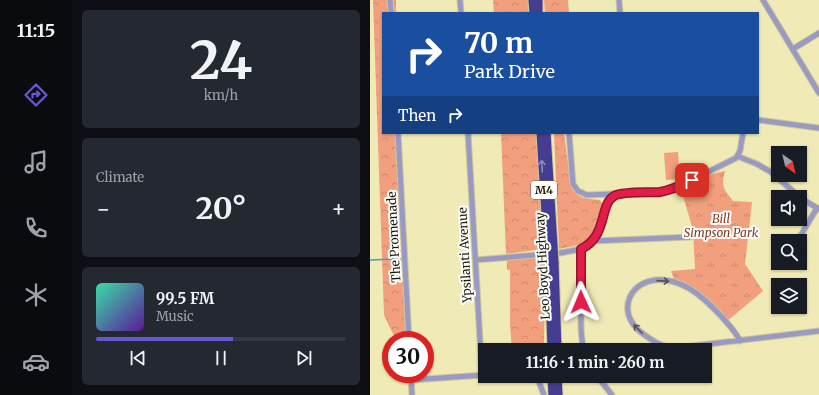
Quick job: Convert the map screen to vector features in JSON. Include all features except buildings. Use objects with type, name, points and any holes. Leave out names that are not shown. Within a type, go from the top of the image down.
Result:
[{"type":"highway","points":[[532,0],[533,12]]},
{"type":"highway","points":[[538,0],[539,12]]},
{"type":"highway","name":"Leo Boyd Highway","points":[[540,134],[557,343]]},
{"type":"highway","name":"Leo Boyd Highway","points":[[547,134],[550,246]]},
{"type":"highway","points":[[548,146],[550,134]]},
{"type":"highway","name":"Leo Boyd Highway","points":[[550,343],[551,262]]},
{"type":"highway","points":[[552,383],[552,395]]},
{"type":"highway","points":[[558,383],[558,395]]},
{"type":"street","points":[[390,0],[391,12]]},
{"type":"street","points":[[460,0],[461,12]]},
{"type":"street","points":[[619,0],[620,12]]},
{"type":"street","points":[[763,0],[819,93]]},
{"type":"street","points":[[792,49],[819,33]]},
{"type":"street","points":[[759,120],[819,128]]},
{"type":"street","name":"The Promenade","points":[[398,134],[409,331]]},
{"type":"street","name":"Ypsilanti Avenue","points":[[468,134],[481,343]]},
{"type":"street","points":[[569,134],[573,184],[578,191],[584,194],[597,195],[661,192],[678,187],[721,166],[737,156],[740,151],[743,134]]},
{"type":"street","points":[[737,156],[757,164],[771,172],[802,199],[818,208],[803,234]]},
{"type":"street","points":[[476,260],[581,249],[593,241],[599,231],[611,198],[618,194]]},
{"type":"street","points":[[597,195],[602,198],[607,207]]},
{"type":"street","points":[[593,241],[690,237]]},
{"type":"street","points":[[581,249],[582,343]]},
{"type":"street","points":[[740,341],[734,331],[712,307],[699,295],[682,284],[664,280],[649,281],[637,288],[630,296],[627,311],[633,323],[639,330],[660,346],[675,348],[740,341],[819,332]]},
{"type":"street","points":[[434,378],[478,375]]},
{"type":"street","points":[[411,383],[412,395]]},
{"type":"street","points":[[539,383],[544,395]]},
{"type":"street","points":[[603,383],[612,395]]},
{"type":"green space","points":[[373,0],[396,0],[396,12],[382,12],[382,134],[400,134],[406,331],[392,331],[384,315]]},
{"type":"green space","points":[[493,0],[528,0],[529,12],[494,12]]},
{"type":"green space","points":[[544,0],[568,0],[569,12],[545,12]]},
{"type":"green space","points":[[501,134],[536,134],[543,249],[506,254]]},
{"type":"green space","points":[[554,134],[564,134],[571,187],[580,196],[600,200],[603,207],[602,214],[593,233],[586,241],[575,246],[559,249]]},
{"type":"green space","points":[[678,152],[680,179],[666,180],[664,153]]},
{"type":"green space","name":"Bill Simpson Park","points":[[725,171],[723,184],[733,201],[752,202],[745,264],[763,291],[726,322],[690,289],[674,279],[671,271],[695,269],[693,230],[682,192],[708,175]]},
{"type":"green space","points":[[544,256],[544,343],[511,343],[510,270],[507,270],[507,260]]},
{"type":"waterway","points":[[370,260],[395,259]]},
{"type":"route","points":[[581,302],[581,249],[590,244],[599,231],[611,198],[618,194],[661,192],[678,187],[692,180]]}]
